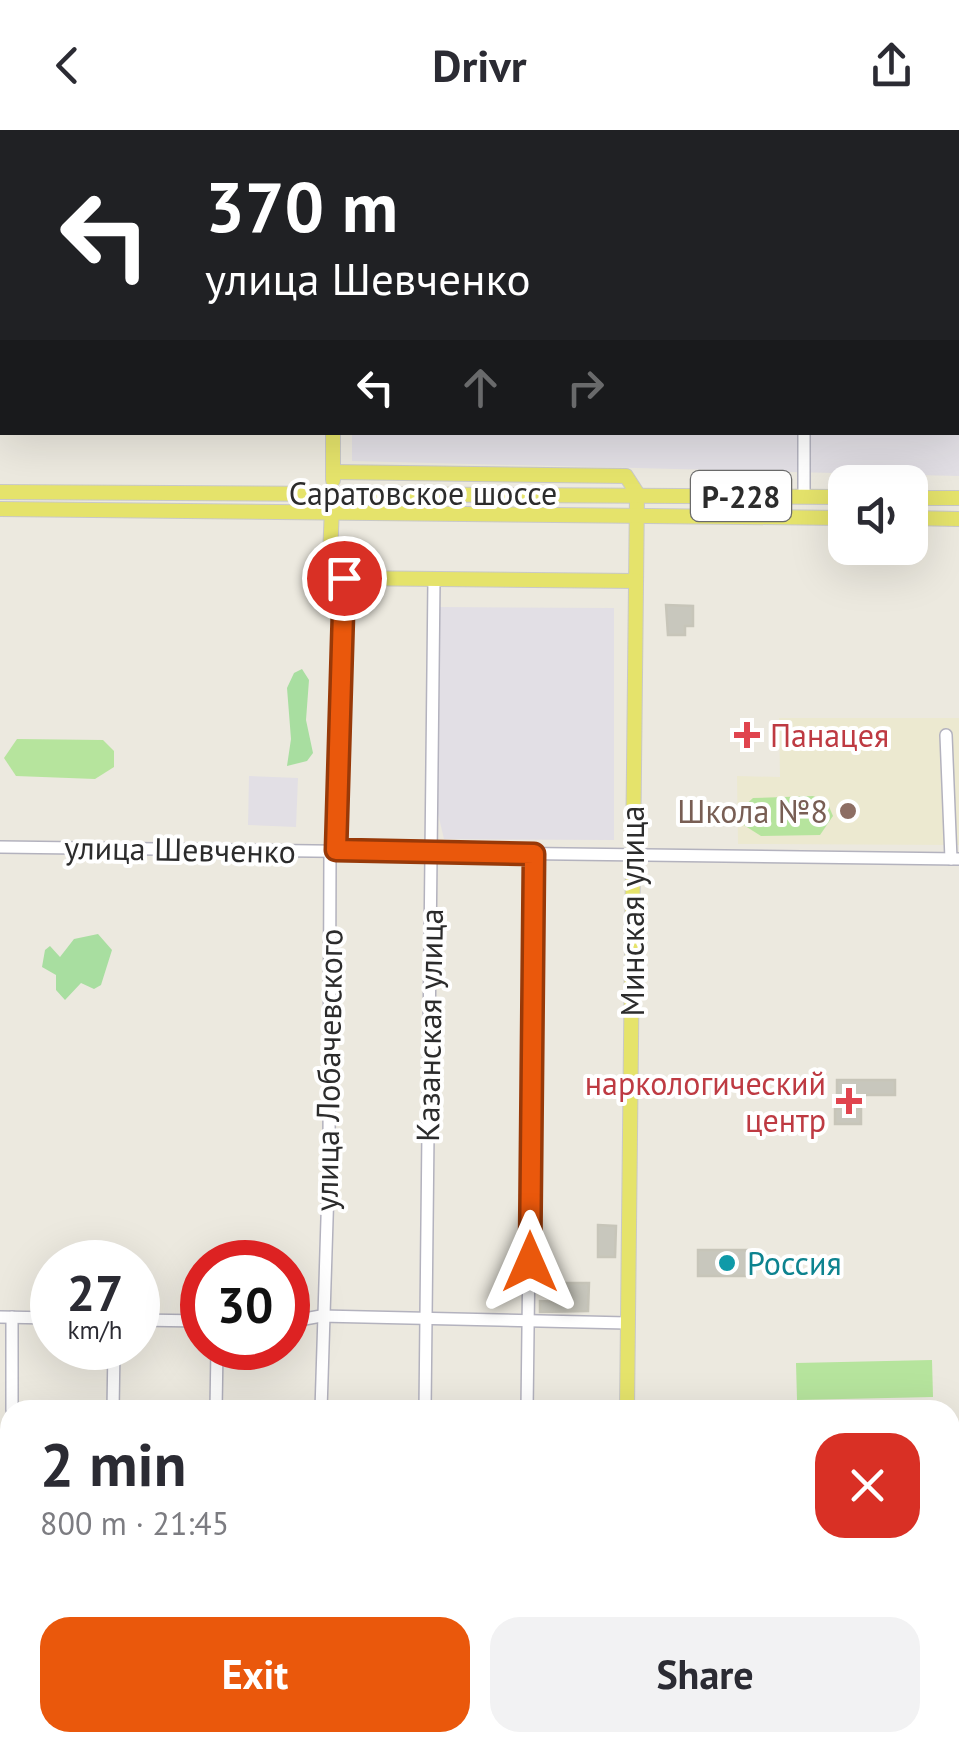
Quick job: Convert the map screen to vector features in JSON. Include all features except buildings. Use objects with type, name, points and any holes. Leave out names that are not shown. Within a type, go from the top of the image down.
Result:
[{"type":"main road","points":[[334,435],[330,558],[344,578],[636,581]]},
{"type":"main road","points":[[333,472],[626,476],[637,494]]},
{"type":"main road","name":"Саратовское шоссе","points":[[0,492],[828,498]]},
{"type":"main road","name":"Минская улица","points":[[626,1400],[637,494]]},
{"type":"main road","points":[[928,498],[959,498]]},
{"type":"main road","name":"Саратовское шоссе","points":[[0,509],[828,518]]},
{"type":"main road","points":[[928,518],[959,519]]},
{"type":"street","points":[[804,435],[804,497]]},
{"type":"street","name":"улица Лобачевского","points":[[321,1400],[317,1322],[329,1156],[333,850],[344,578]]},
{"type":"street","name":"Казанская улица","points":[[425,1400],[434,579]]},
{"type":"street","points":[[946,735],[955,858]]},
{"type":"street","name":"улица Шевченко","points":[[0,847],[955,858]]},
{"type":"street","points":[[527,1400],[534,854]]},
{"type":"street","points":[[6,1317],[11,1400]]},
{"type":"street","points":[[310,1322],[627,1323]]},
{"type":"street","points":[[113,1400],[114,1370]]},
{"type":"street","points":[[216,1370],[216,1400]]},
{"type":"shaded area","points":[[352,435],[959,435],[959,476],[928,475],[928,465],[828,465],[828,473],[352,461]]},
{"type":"shaded area","points":[[438,607],[614,608],[614,840],[444,839],[438,814]]},
{"type":"shaded area","name":"Школа №8","points":[[779,718],[959,718],[959,845],[738,844],[737,776],[780,777]]},
{"type":"shaded area","points":[[249,776],[298,778],[296,827],[248,825]]},
{"type":"green space","points":[[302,669],[309,680],[306,720],[313,753],[307,761],[287,766],[291,739],[287,688],[294,673]]},
{"type":"green space","points":[[17,739],[103,740],[114,751],[114,767],[95,779],[16,776],[4,758]]},
{"type":"green space","points":[[813,796],[827,802],[833,816],[820,835],[761,836],[742,824],[742,808],[753,798]]},
{"type":"green space","points":[[98,934],[112,950],[101,985],[94,989],[81,983],[65,1000],[56,990],[56,975],[42,967],[45,950],[50,946],[60,957],[74,939]]},
{"type":"green space","points":[[932,1360],[933,1397],[797,1400],[796,1363]]},
{"type":"place","name":"Панацея","points":[[747,735]]},
{"type":"place","name":"Школа №8","points":[[848,811]]},
{"type":"place","name":"наркологический центр","points":[[849,1101]]},
{"type":"place","name":"Россия","points":[[727,1263]]},
{"type":"route","points":[[344,578],[336,850],[534,854],[530,1262]]}]
